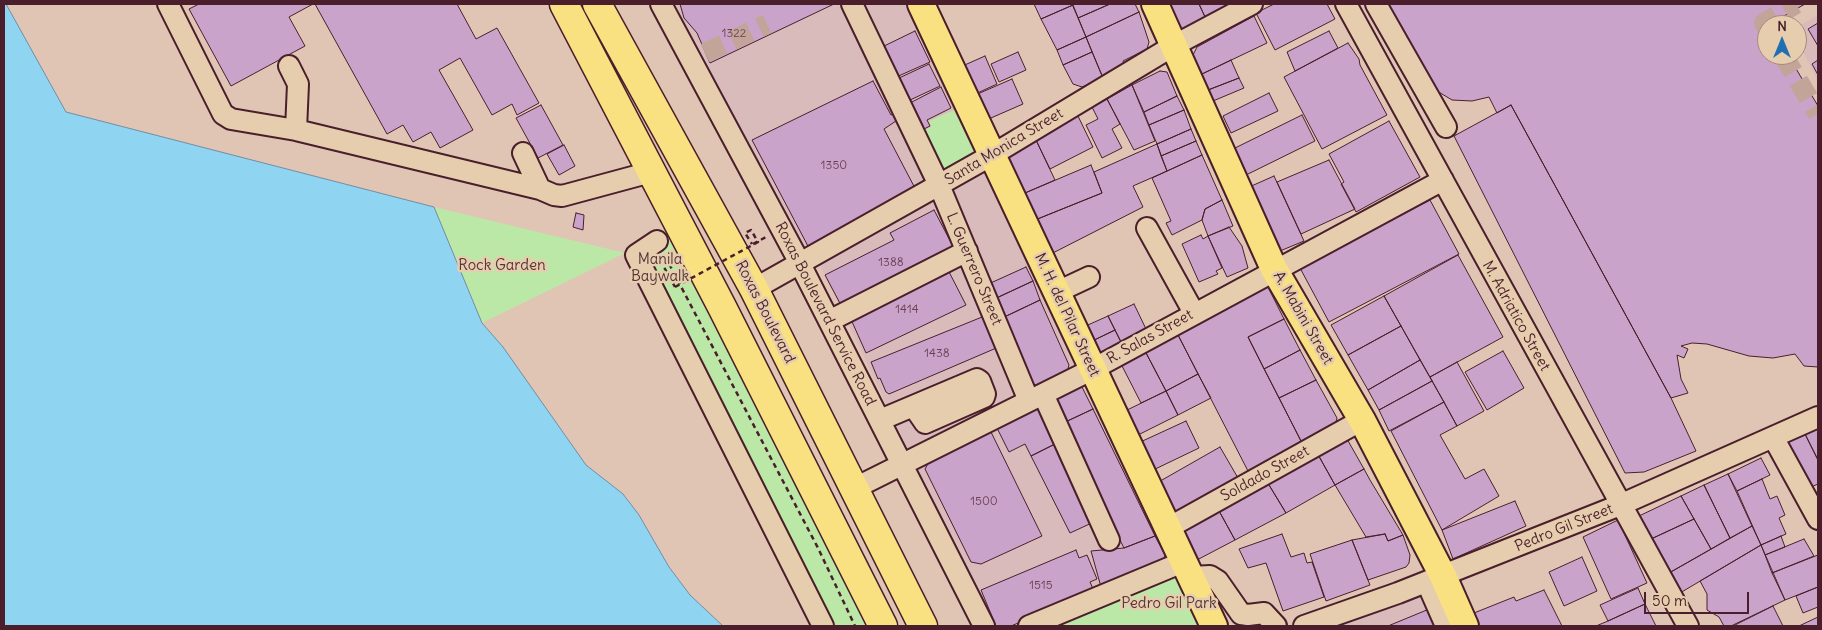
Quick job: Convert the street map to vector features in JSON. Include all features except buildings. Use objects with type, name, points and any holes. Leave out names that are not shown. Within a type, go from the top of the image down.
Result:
[{"type":"highway","points":[[564,4],[722,307],[884,626]]},
{"type":"highway","name":"Roxas Boulevard","points":[[597,4],[754,289],[923,626]]},
{"type":"main road","name":"M. H. del Pilar Street","points":[[921,4],[1214,626]]},
{"type":"main road","name":"A. Mabini Street","points":[[1155,4],[1274,269],[1362,420],[1437,584],[1465,626]]},
{"type":"street","points":[[168,4],[224,116],[241,121],[296,130],[540,189],[554,195],[562,196],[651,172]]},
{"type":"street","name":"Roxas Boulevard Service Road","points":[[661,4],[698,56],[829,321],[984,626]]},
{"type":"street","name":"L. Guerrero Street","points":[[852,4],[939,185],[966,250],[1036,397],[1109,540]]},
{"type":"street","name":"Santa Monica Street","points":[[754,289],[992,155],[1173,46],[1252,4]]},
{"type":"street","name":"M. Adriatico Street","points":[[1346,4],[1620,506],[1688,626]]},
{"type":"street","points":[[1376,4],[1446,127]]},
{"type":"street","points":[[289,66],[298,84],[296,130]]},
{"type":"street","points":[[523,153],[540,189]]},
{"type":"street","name":"R. Salas Street","points":[[855,488],[1093,370],[1274,269],[1443,180]]},
{"type":"street","points":[[1147,228],[1194,313]]},
{"type":"street","points":[[658,249],[636,255],[823,626]]},
{"type":"street","points":[[829,321],[966,250]]},
{"type":"street","points":[[1057,292],[1089,277]]},
{"type":"street","points":[[880,420],[914,407]]},
{"type":"street","name":"Pedro Gil Street","points":[[1304,626],[1437,584],[1620,506],[1818,417]]},
{"type":"street","name":"Soldado Street","points":[[1168,528],[1362,420]]},
{"type":"street","points":[[1774,437],[1818,519]]},
{"type":"street","points":[[1029,626],[1187,569],[1210,576],[1218,581],[1241,614],[1264,613],[1276,626]]},
{"type":"street","points":[[1437,584],[1446,626]]},
{"type":"path","points":[[658,249],[675,287],[758,242],[751,230],[745,233],[752,244]]},
{"type":"path","points":[[658,249],[818,548],[855,626]]},
{"type":"shaded area","points":[[670,4],[910,4],[981,157],[807,251]]},
{"type":"shaded area","points":[[1818,15],[1818,81],[1807,60],[1807,21]]},
{"type":"shaded area","points":[[986,165],[1081,383],[1173,561],[1016,626],[992,626],[818,261]]},
{"type":"shaded area","points":[[1427,590],[1446,626],[1332,626]]},
{"type":"green space","points":[[954,110],[976,156],[941,174],[921,131],[931,127],[929,121]]},
{"type":"green space","name":"Rock Garden","points":[[434,207],[625,253],[482,323]]},
{"type":"green space","name":"Manila Baywalk","points":[[667,229],[868,626],[819,626],[625,253]]},
{"type":"green space","name":"Pedro Gil Park","points":[[1179,574],[1207,626],[1060,626]]},
{"type":"water","points":[[4,4],[6,4],[66,112],[434,207],[482,323],[503,347],[586,465],[623,494],[639,515],[669,567],[690,595],[723,626],[4,626]]},
{"type":"tunnel","points":[[1777,15],[1796,4]]},
{"type":"tunnel","points":[[705,53],[767,24]]},
{"type":"tunnel","points":[[1789,65],[1818,114]]}]
